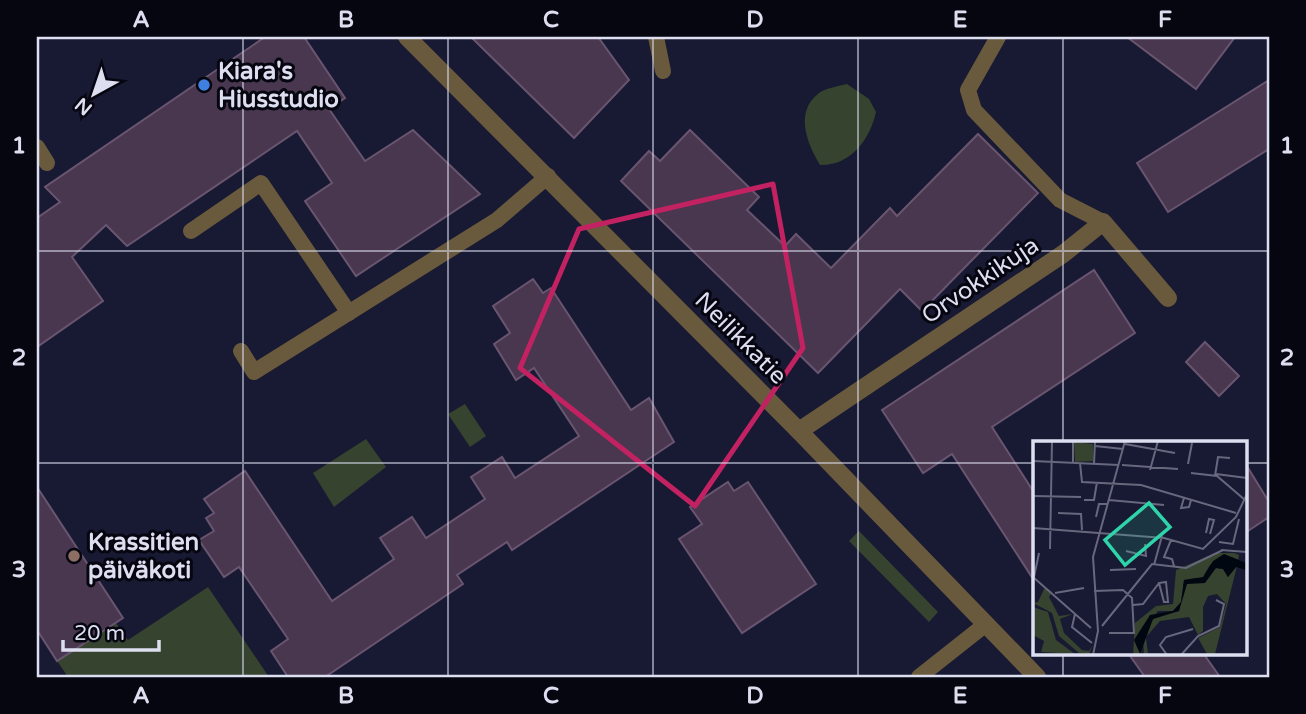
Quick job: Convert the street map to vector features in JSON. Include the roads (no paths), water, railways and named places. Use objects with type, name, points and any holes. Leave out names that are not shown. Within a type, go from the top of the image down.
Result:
[{"type":"street","name":"Neilikkatie","points":[[407,37],[800,430],[1037,677]]},
{"type":"street","points":[[1103,222],[1168,299]]},
{"type":"street","name":"Orvokkikuja","points":[[800,430],[1063,254],[1103,222]]},
{"type":"lane","points":[[656,37],[663,71]]},
{"type":"lane","points":[[998,37],[968,90],[974,110],[1060,200],[1103,222]]},
{"type":"lane","points":[[37,147],[47,163]]},
{"type":"lane","points":[[241,351],[254,372],[512,210],[548,176]]},
{"type":"lane","points":[[191,231],[261,183],[349,313]]},
{"type":"lane","points":[[919,677],[986,624]]},
{"type":"place","name":"Kiara's Hiusstudio","points":[[204,85]]},
{"type":"place","name":"Krassitien päiväkoti","points":[[74,556]]}]
